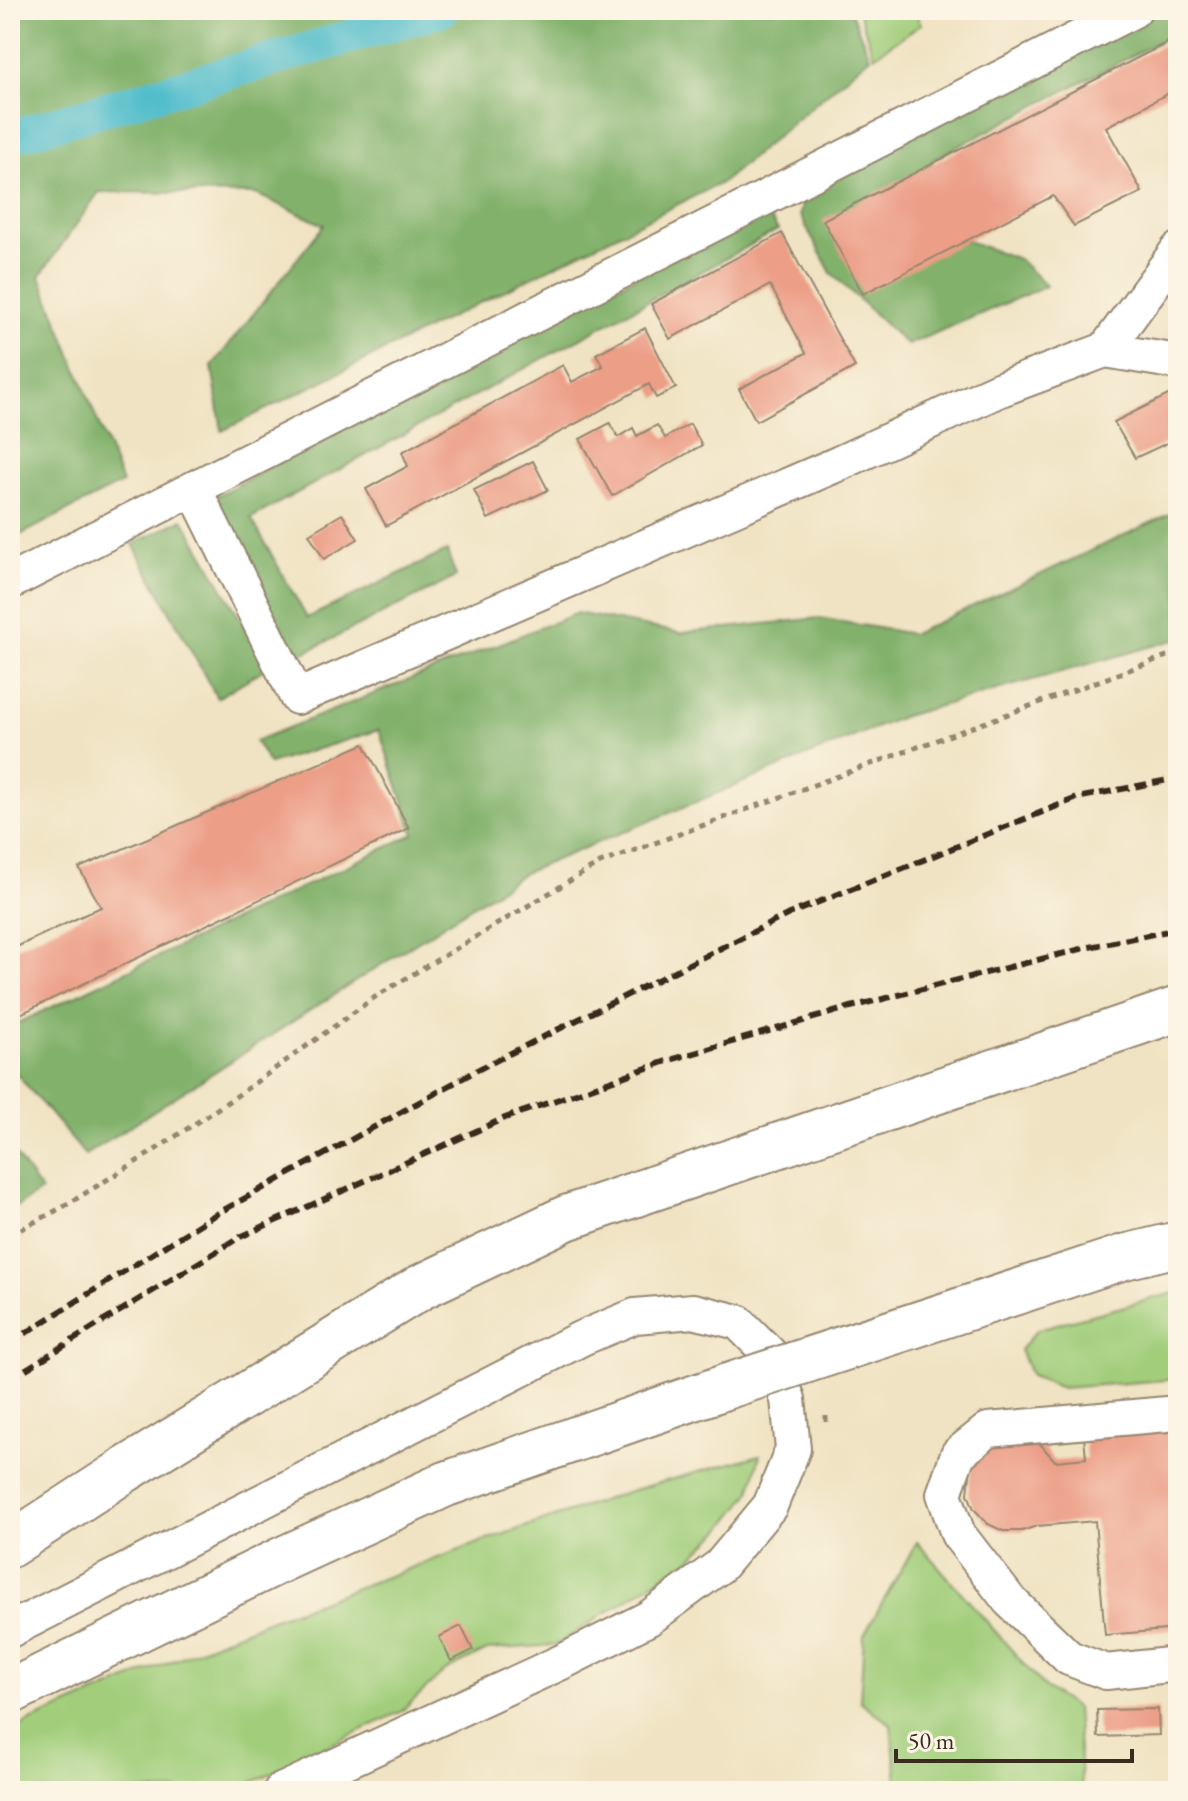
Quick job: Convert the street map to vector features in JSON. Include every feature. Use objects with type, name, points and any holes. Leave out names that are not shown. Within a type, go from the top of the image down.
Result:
[{"type":"main road","points":[[10,1545],[421,1287],[566,1218],[1178,1009]]},
{"type":"main road","points":[[10,1692],[283,1559],[446,1484],[728,1386],[1124,1257],[1178,1244]]},
{"type":"street","points":[[10,582],[1134,10]]},
{"type":"street","points":[[1105,350],[1178,250]]},
{"type":"street","points":[[194,489],[297,697],[840,463],[998,390],[1105,350],[1178,362]]},
{"type":"street","points":[[10,1630],[582,1338],[635,1316],[693,1311],[738,1322],[769,1353],[788,1399],[793,1449],[770,1506],[720,1566],[649,1618],[566,1660],[281,1791]]},
{"type":"street","points":[[1178,1413],[988,1430],[958,1454],[944,1494],[958,1534],[1009,1600],[1069,1658],[1106,1672],[1178,1664]]},
{"type":"path","points":[[10,1235],[63,1207],[152,1152],[378,995],[600,863],[1178,652]]},
{"type":"green space","points":[[10,10],[850,10],[870,57],[723,182],[222,431],[212,366],[324,225],[256,194],[99,192],[40,276],[122,483],[10,540]]},
{"type":"green space","points":[[858,10],[914,10],[921,24],[874,56]]},
{"type":"green space","points":[[1147,10],[1178,10],[1178,32],[932,160],[936,230],[1019,259],[1046,286],[907,345],[831,273],[800,215],[806,184]]},
{"type":"green space","points":[[764,209],[778,230],[251,518],[307,618],[447,551],[456,577],[292,659],[214,497]]},
{"type":"green space","points":[[1178,510],[1178,639],[904,716],[524,873],[85,1155],[10,1066],[10,1027],[414,834],[379,730],[269,764],[255,741],[577,613],[680,633],[819,618],[913,634]]},
{"type":"green space","points":[[183,519],[268,667],[217,698],[133,544]]},
{"type":"green space","points":[[10,1147],[41,1191],[10,1211]]},
{"type":"green space","points":[[1178,1292],[1178,1379],[1062,1388],[1031,1376],[1020,1350],[1038,1329]]},
{"type":"green space","points":[[760,1455],[750,1493],[721,1530],[690,1559],[556,1645],[487,1650],[445,1671],[402,1711],[234,1791],[10,1791],[10,1732],[33,1720],[269,1620],[487,1540],[633,1490]]},
{"type":"green space","points":[[917,1542],[1044,1687],[1076,1708],[1082,1791],[898,1791],[891,1725],[860,1701],[864,1635]]},
{"type":"building","points":[[1178,37],[1178,88],[1106,127],[1142,192],[1074,226],[1053,196],[863,294],[823,220]]},
{"type":"building","points":[[782,233],[855,367],[756,421],[739,389],[806,353],[770,285],[670,339],[651,304]]},
{"type":"building","points":[[645,328],[676,388],[656,398],[649,384],[386,526],[366,489],[408,466],[402,452],[563,365],[572,382],[603,366],[596,354]]},
{"type":"building","points":[[1178,390],[1178,438],[1135,458],[1114,422]]},
{"type":"building","points":[[610,423],[618,437],[633,428],[637,436],[657,425],[665,438],[690,424],[702,445],[612,496],[580,439]]},
{"type":"building","points":[[533,461],[548,490],[488,519],[474,490]]},
{"type":"building","points":[[342,514],[358,539],[324,559],[309,534]]},
{"type":"building","points":[[364,744],[409,828],[10,1019],[10,950],[101,907],[79,868]]},
{"type":"building","points":[[1178,1428],[1178,1629],[1105,1635],[1095,1521],[1003,1531],[988,1524],[974,1509],[968,1494],[971,1465],[990,1444],[1026,1438],[1041,1445],[1055,1461],[1086,1458],[1084,1436]]},
{"type":"building","points":[[461,1626],[473,1650],[451,1661],[439,1637]]},
{"type":"building","points":[[1158,1709],[1159,1735],[1098,1737],[1097,1710]]},
{"type":"waterway","points":[[10,137],[441,10]]},
{"type":"railway","points":[[10,1343],[211,1217],[481,1068],[789,914],[1077,798],[1178,778]]},
{"type":"railway","points":[[10,1379],[240,1237],[505,1118],[667,1061],[851,1007],[1089,947],[1178,929]]}]
